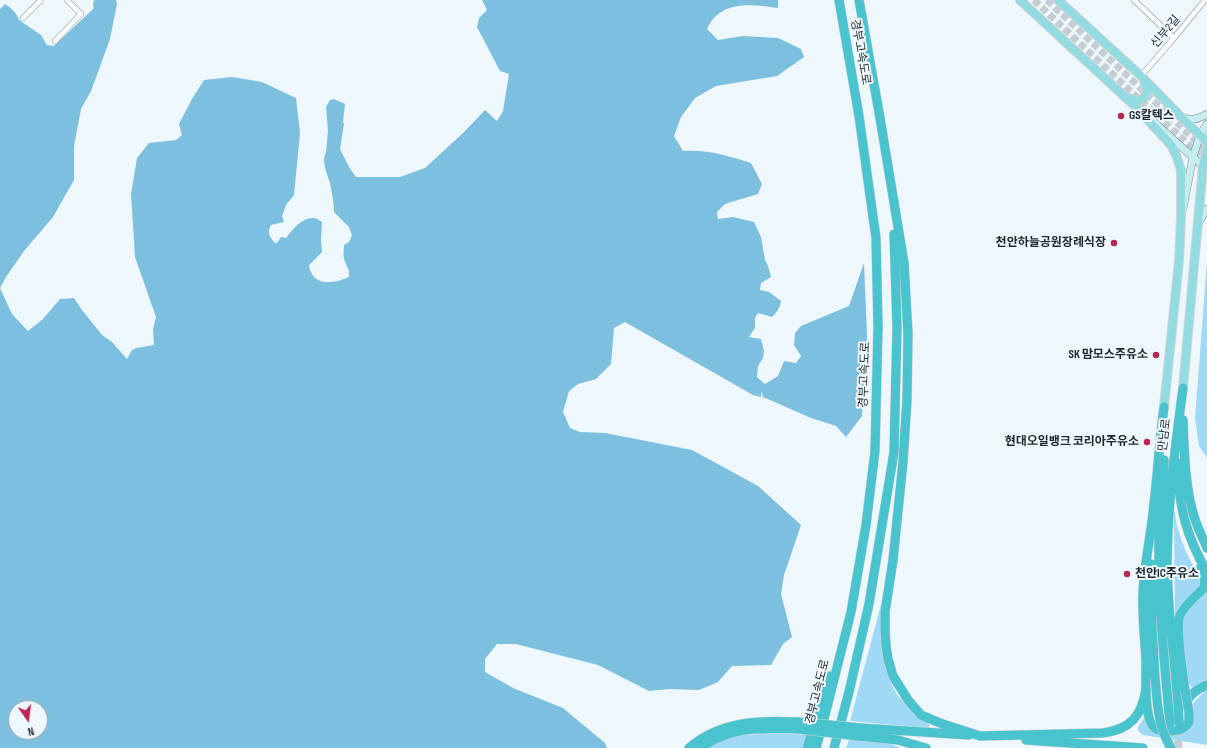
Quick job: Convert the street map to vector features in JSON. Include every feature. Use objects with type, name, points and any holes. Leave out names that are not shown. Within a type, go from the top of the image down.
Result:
[{"type":"highway","name":"경부고속도로","points":[[816,748],[851,612],[866,525],[875,451],[878,327],[876,238],[859,116],[839,0]]},
{"type":"highway","name":"경부고속도로","points":[[834,748],[849,692],[869,604],[894,452],[897,328],[894,235],[879,112],[859,0]]},
{"type":"highway","points":[[879,112],[904,264],[908,334],[907,400],[903,462],[884,631],[888,659],[894,676],[908,700],[921,715],[980,736],[1102,733],[1120,729],[1127,726],[1138,714],[1143,703],[1146,689]]},
{"type":"highway","points":[[1183,388],[1178,452],[1180,500],[1184,522],[1200,561],[1207,572]]},
{"type":"highway","points":[[1183,388],[1184,441],[1189,493],[1194,516],[1207,548]]},
{"type":"highway","name":"만남로","points":[[1175,723],[1177,689],[1168,596],[1168,523],[1172,474],[1183,388]]},
{"type":"highway","points":[[1164,406],[1152,521],[1150,574],[1152,628],[1158,708],[1161,724],[1171,748]]},
{"type":"highway","name":"만남로","points":[[1164,406],[1164,464],[1159,536],[1160,583],[1164,658],[1175,723]]},
{"type":"highway","points":[[1152,521],[1144,567],[1142,616],[1148,706],[1152,726],[1157,730],[1174,731],[1183,728],[1189,722],[1189,712],[1182,672],[1178,627],[1180,616],[1184,608],[1203,589],[1206,583],[1191,540]]},
{"type":"highway","points":[[807,748],[821,699],[851,612]]},
{"type":"highway","points":[[1175,723],[1191,694],[1207,685]]},
{"type":"highway","points":[[690,748],[708,735],[734,725],[760,721],[860,732],[980,736],[1143,748]]},
{"type":"highway","points":[[701,748],[718,738],[750,729],[798,726]]},
{"type":"highway","points":[[860,732],[926,748]]},
{"type":"main road","points":[[1020,0],[1205,168]]},
{"type":"main road","points":[[1026,0],[1053,31]]},
{"type":"main road","points":[[1058,0],[1141,76],[1207,142]]},
{"type":"main road","points":[[1125,96],[1139,101],[1146,96],[1146,86],[1141,76]]},
{"type":"main road","points":[[1136,106],[1171,145],[1176,155],[1181,170],[1181,219]]},
{"type":"main road","points":[[1181,117],[1185,119],[1192,119],[1207,114]]},
{"type":"main road","points":[[1200,135],[1207,124]]},
{"type":"main road","name":"만남로","points":[[1164,406],[1179,261],[1181,219],[1193,157],[1200,135]]},
{"type":"main road","name":"만남로","points":[[1183,388],[1197,228],[1207,150]]},
{"type":"main road","points":[[1197,228],[1207,209]]},
{"type":"street","points":[[23,18],[41,0]]},
{"type":"street","points":[[55,41],[81,14],[67,0]]},
{"type":"street","points":[[1134,0],[1174,38]]},
{"type":"street","name":"신부2길","points":[[1141,76],[1205,0]]},
{"type":"shaded area","points":[[94,0],[116,0],[117,4],[110,39],[91,91],[81,109],[74,146],[74,180],[53,217],[24,251],[0,288],[0,9],[5,4],[14,11],[19,20],[41,35],[47,45],[54,46],[94,8]]},
{"type":"shaded area","points":[[482,0],[778,0],[778,8],[747,5],[728,9],[720,13],[707,29],[718,40],[743,36],[778,38],[801,49],[804,57],[777,76],[716,86],[695,98],[681,117],[674,136],[683,151],[709,152],[751,163],[762,184],[758,194],[725,204],[717,212],[718,219],[733,217],[754,222],[761,237],[765,260],[771,277],[761,283],[760,290],[769,292],[781,301],[778,310],[772,317],[758,313],[755,318],[755,328],[749,337],[761,339],[764,351],[763,358],[758,366],[757,377],[765,384],[778,376],[784,361],[796,363],[801,356],[794,345],[795,333],[801,326],[849,306],[864,263],[867,336],[862,416],[846,437],[836,426],[811,418],[763,397],[761,391],[761,397],[753,395],[625,322],[614,328],[611,364],[596,379],[578,384],[569,391],[563,412],[570,428],[580,432],[605,433],[692,450],[758,486],[801,525],[784,575],[781,594],[792,637],[783,644],[771,665],[732,666],[718,682],[699,690],[669,689],[649,691],[598,665],[516,644],[497,644],[485,659],[485,672],[513,688],[563,708],[605,743],[607,748],[0,748],[0,288],[12,314],[28,331],[43,319],[60,299],[74,298],[102,335],[112,342],[127,359],[132,350],[154,345],[153,329],[156,317],[135,257],[131,194],[137,158],[149,143],[176,140],[182,135],[179,124],[204,80],[232,77],[262,82],[296,98],[300,133],[294,195],[286,205],[282,216],[284,222],[271,225],[269,234],[275,243],[277,243],[281,237],[286,238],[297,225],[305,220],[314,218],[322,222],[322,252],[309,265],[314,277],[324,282],[330,282],[349,277],[344,259],[344,245],[349,242],[352,235],[349,227],[334,212],[330,183],[324,164],[328,131],[326,107],[330,100],[334,99],[345,104],[344,124],[340,149],[356,177],[400,177],[425,168],[463,133],[485,110],[497,121],[503,111],[509,74],[500,71],[477,27],[479,18],[487,10]]},
{"type":"shaded area","points":[[1207,261],[1207,458],[1199,446],[1195,418]]},
{"type":"shaded area","points":[[1174,512],[1182,542],[1201,582],[1201,585],[1175,623]]},
{"type":"shaded area","points":[[1207,591],[1207,681],[1192,688],[1187,680],[1182,627],[1184,615]]},
{"type":"shaded area","points":[[882,601],[880,626],[883,653],[891,683],[899,697],[928,723],[930,726],[927,728],[850,721]]},
{"type":"shaded area","points":[[1207,690],[1207,745],[1143,735],[1138,731],[1138,727],[1146,715],[1154,731],[1192,725],[1194,721],[1193,703]]},
{"type":"shaded area","points":[[776,733],[807,735],[803,748],[706,748],[730,737]]},
{"type":"shaded area","points":[[850,737],[878,739],[901,748],[846,748]]},
{"type":"tunnel","points":[[1034,0],[1207,161]]},
{"type":"tunnel","points":[[1047,0],[1207,151]]},
{"type":"tunnel","points":[[1178,748],[1179,725]]},
{"type":"place","name":"GS칼텍스","points":[[1121,116]]},
{"type":"place","name":"천안하늘공원장례식장","points":[[1114,243]]},
{"type":"place","name":"SK 맘모스주유소","points":[[1156,355]]},
{"type":"place","name":"현대오일뱅크 코리아주유소","points":[[1147,442]]},
{"type":"place","name":"천안IC주유소","points":[[1127,574]]}]
